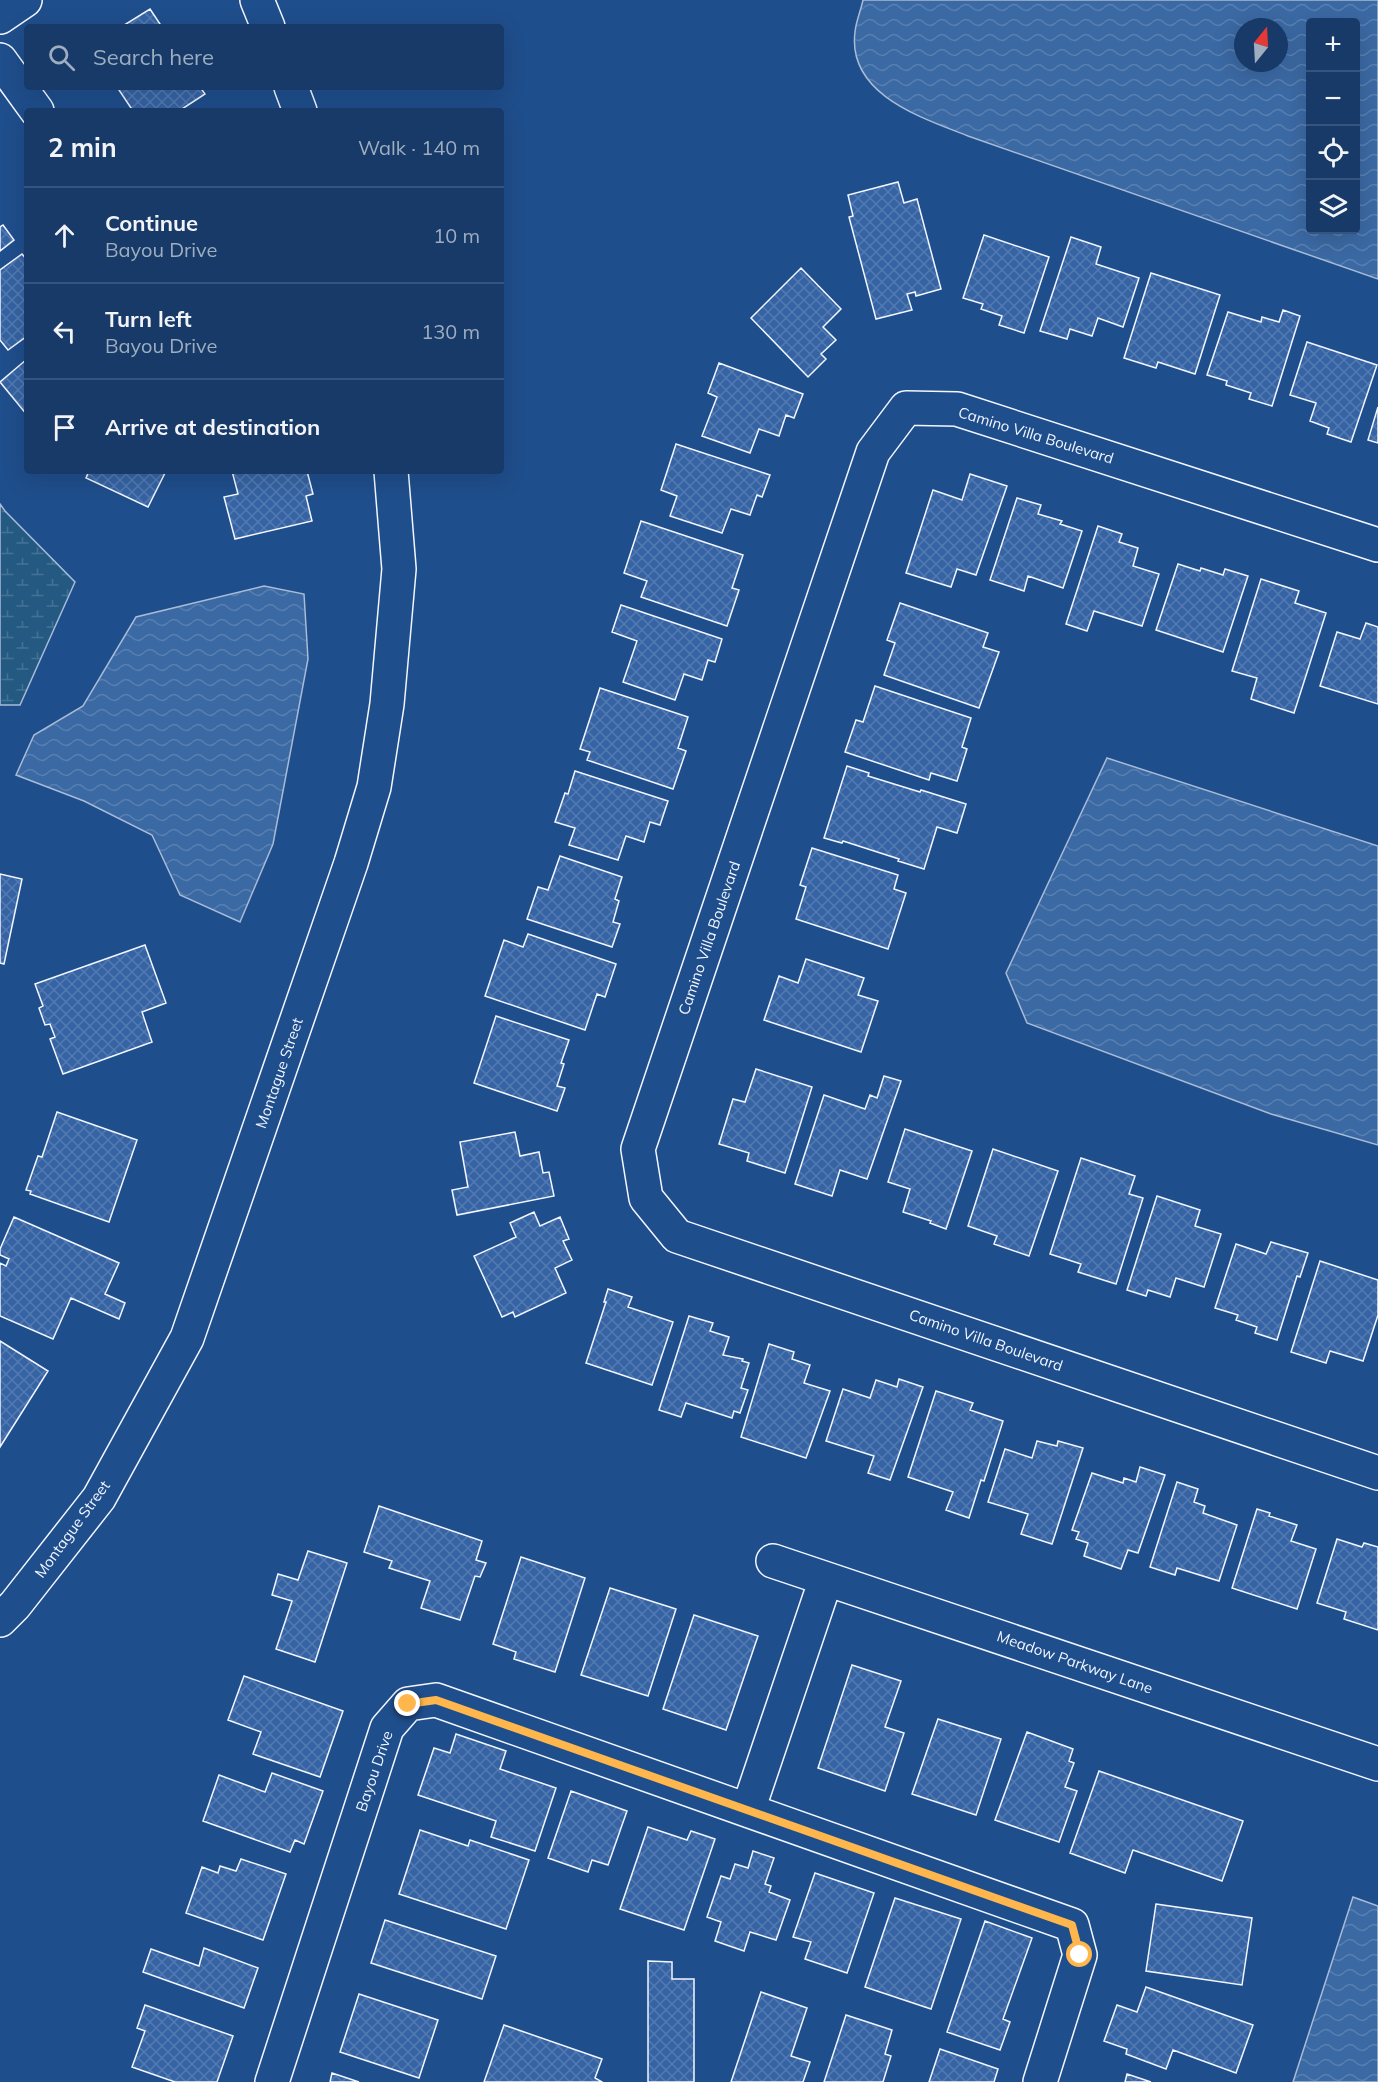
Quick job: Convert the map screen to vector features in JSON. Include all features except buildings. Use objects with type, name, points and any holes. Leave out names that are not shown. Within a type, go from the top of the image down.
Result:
[{"type":"street","points":[[0,17],[25,0]]},
{"type":"street","points":[[257,0],[267,24]]},
{"type":"street","points":[[0,60],[35,108]]},
{"type":"street","points":[[292,90],[299,108]]},
{"type":"street","name":"Camino Villa Boulevard","points":[[1378,545],[957,409],[906,408],[873,452],[638,1149],[646,1198],[676,1236],[1378,1473]]},
{"type":"street","name":"Montague Street","points":[[0,1620],[15,1605],[99,1498],[187,1338],[351,863],[374,787],[387,704],[399,569],[391,474]]},
{"type":"street","name":"Meadow Parkway Lane","points":[[773,1561],[1378,1764]]},
{"type":"street","points":[[748,1810],[826,1579]]},
{"type":"street","name":"Bayou Drive","points":[[272,2082],[387,1728],[408,1704],[436,1700],[1072,1925],[1080,1955],[1040,2082]]},
{"type":"green space","points":[[0,504],[75,582],[20,705],[0,705]]},
{"type":"water","points":[[863,0],[1378,0],[1378,279],[968,136],[910,112],[875,88],[863,72],[856,54],[856,24]]},
{"type":"water","points":[[264,586],[304,594],[308,659],[273,844],[240,922],[180,895],[152,835],[84,801],[16,775],[34,735],[83,706],[136,617]]},
{"type":"water","points":[[1107,758],[1378,846],[1378,1145],[1271,1114],[1027,1023],[1006,973]]},
{"type":"water","points":[[1353,1897],[1378,1906],[1378,2082],[1293,2082]]},
{"type":"route","points":[[408,1704],[436,1700],[1072,1925],[1080,1955]]}]
